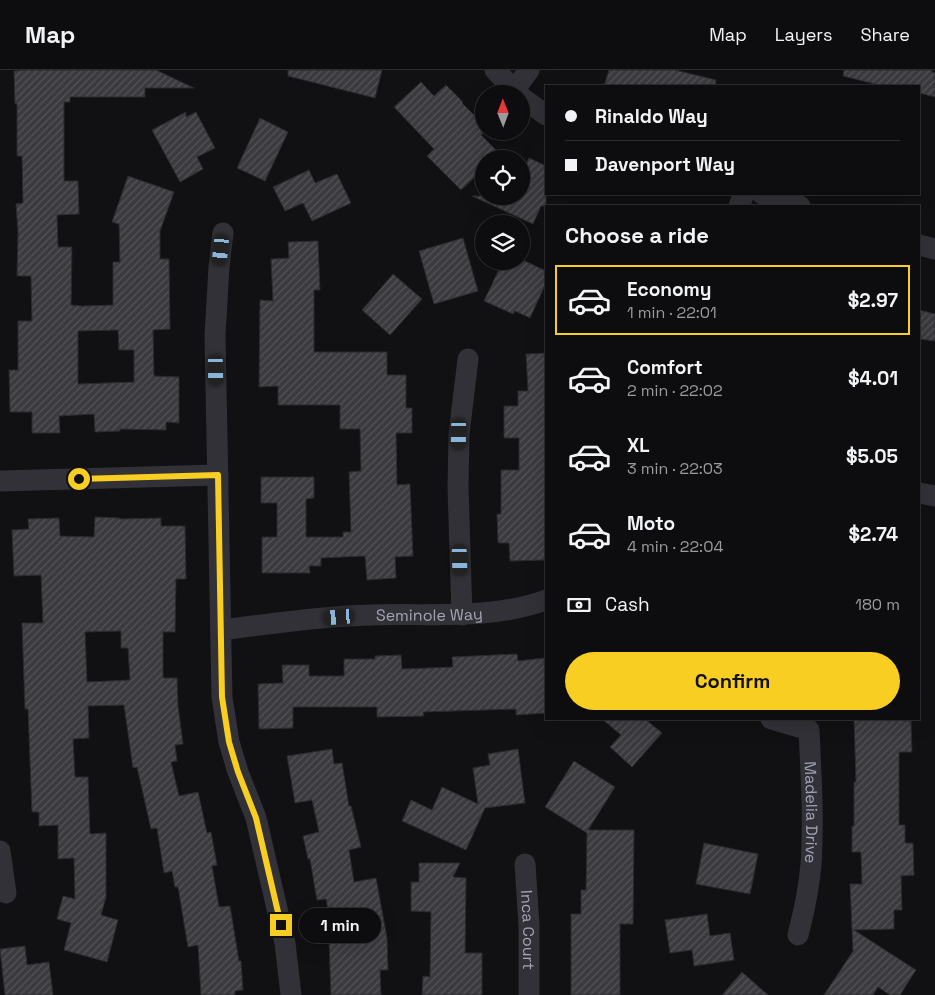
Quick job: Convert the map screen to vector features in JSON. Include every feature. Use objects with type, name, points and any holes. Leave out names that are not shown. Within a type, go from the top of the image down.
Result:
[{"type":"street","points":[[495,70],[509,85]]},
{"type":"street","points":[[522,85],[528,70]]},
{"type":"street","points":[[530,103],[545,114]]},
{"type":"street","points":[[765,195],[797,205]]},
{"type":"street","points":[[223,233],[215,335],[222,697],[229,742],[238,772],[256,818],[285,943],[291,995]]},
{"type":"street","points":[[920,245],[935,249]]},
{"type":"street","points":[[462,615],[458,478],[459,434],[468,358]]},
{"type":"street","points":[[0,481],[218,475]]},
{"type":"street","points":[[920,493],[935,496]]},
{"type":"street","name":"Seminole Way","points":[[221,630],[308,619],[371,615],[462,615],[496,612],[532,605],[545,600]]},
{"type":"street","name":"Madelia Drive","points":[[774,720],[809,730],[812,799],[811,863],[806,900],[798,936]]},
{"type":"street","points":[[0,851],[6,893]]},
{"type":"street","name":"Inca Court","points":[[525,864],[529,925],[529,995]]},
{"type":"building","points":[[156,70],[194,88],[145,88],[145,97],[70,97],[70,102],[64,102],[64,181],[78,181],[79,214],[57,215],[58,247],[72,247],[71,305],[82,307],[113,305],[113,262],[120,262],[119,224],[112,222],[128,176],[174,192],[160,231],[160,259],[169,259],[170,329],[153,330],[154,376],[179,377],[179,423],[166,422],[166,430],[120,429],[120,431],[95,432],[94,414],[59,416],[60,433],[32,433],[32,412],[10,412],[9,370],[18,370],[18,321],[32,321],[31,276],[17,276],[18,232],[16,204],[23,203],[22,156],[17,156],[17,104],[15,104],[14,71]],"holes":[[[118,330],[119,350],[134,350],[134,382],[78,384],[78,331]]]},
{"type":"building","points":[[288,70],[382,70],[375,98],[288,76]]},
{"type":"building","points":[[609,70],[675,70],[716,80],[715,85],[604,85]]},
{"type":"building","points":[[844,70],[932,70],[935,73],[935,97],[920,93],[920,85],[879,85],[843,76]]},
{"type":"building","points":[[421,82],[434,96],[446,85],[475,116],[475,140],[486,140],[496,150],[475,150],[475,177],[461,190],[427,156],[434,149],[394,107]]},
{"type":"building","points":[[186,112],[186,117],[196,112],[215,148],[197,157],[203,169],[180,182],[152,130]]},
{"type":"building","points":[[260,118],[288,132],[265,181],[237,168]]},
{"type":"building","points":[[530,158],[545,166],[546,205],[541,206],[533,224],[530,223],[530,215],[513,215],[492,205],[530,205]]},
{"type":"building","points":[[309,170],[315,183],[337,174],[351,203],[312,221],[303,203],[285,211],[273,187]]},
{"type":"building","points":[[463,238],[478,291],[434,304],[419,251]]},
{"type":"building","points":[[318,241],[320,290],[314,290],[314,352],[387,352],[387,375],[406,375],[406,408],[412,408],[412,433],[396,433],[397,485],[410,484],[413,556],[395,557],[396,578],[367,580],[365,556],[321,558],[321,566],[309,566],[310,573],[262,573],[262,537],[277,537],[277,503],[261,503],[261,477],[314,477],[314,498],[306,499],[306,537],[343,537],[343,532],[351,532],[349,472],[361,471],[360,429],[340,429],[340,405],[278,405],[278,386],[259,387],[260,300],[273,301],[271,259],[289,258],[288,242]]},
{"type":"building","points":[[530,263],[545,271],[545,285],[530,318],[515,311],[513,314],[484,301],[499,270],[530,270]]},
{"type":"building","points":[[393,274],[422,299],[390,335],[362,310]]},
{"type":"building","points":[[920,310],[935,314],[935,341],[920,339]]},
{"type":"building","points":[[545,353],[545,560],[510,561],[509,543],[498,543],[497,514],[501,514],[501,470],[519,470],[519,438],[504,438],[504,406],[518,406],[518,391],[528,391],[526,354]]},
{"type":"building","points":[[95,517],[120,519],[161,518],[161,526],[185,526],[186,579],[176,579],[175,632],[163,632],[163,678],[177,678],[178,706],[183,744],[175,745],[177,761],[171,762],[179,796],[198,792],[207,833],[211,832],[217,865],[212,866],[219,907],[230,906],[239,961],[241,961],[243,990],[235,991],[235,995],[201,995],[198,945],[188,947],[178,887],[175,887],[172,871],[164,873],[157,828],[151,829],[137,767],[133,768],[124,705],[88,706],[89,738],[73,739],[75,777],[88,777],[90,834],[106,833],[106,897],[101,915],[118,920],[107,962],[64,950],[71,923],[57,919],[63,896],[75,899],[74,858],[58,859],[58,825],[39,826],[39,812],[32,812],[28,709],[25,709],[22,623],[43,623],[41,575],[14,576],[12,530],[29,529],[28,519],[59,518],[60,536],[94,537]],"holes":[[[121,631],[121,648],[128,648],[130,680],[87,682],[85,632]]]},
{"type":"building","points":[[517,654],[518,661],[544,658],[545,713],[516,715],[516,709],[423,712],[424,716],[377,717],[377,707],[293,707],[293,728],[259,729],[258,684],[283,683],[282,665],[309,665],[309,676],[344,676],[344,659],[375,659],[375,656],[401,655],[402,669],[453,667],[452,657]]},
{"type":"building","points":[[603,720],[646,720],[662,733],[632,767],[610,747],[621,735]]},
{"type":"building","points":[[854,720],[911,721],[912,752],[899,752],[899,825],[905,825],[905,843],[913,843],[914,875],[901,876],[902,910],[894,910],[894,929],[854,930],[916,970],[900,995],[890,995],[878,987],[873,995],[824,995],[853,951],[850,884],[862,884],[861,852],[852,852],[854,782],[856,782]]},
{"type":"building","points":[[332,749],[334,764],[342,763],[349,806],[351,806],[361,847],[349,850],[354,882],[376,878],[387,938],[388,970],[380,970],[381,995],[331,995],[329,941],[334,941],[326,899],[317,900],[310,859],[308,859],[303,836],[319,832],[312,800],[295,803],[287,756]]},
{"type":"building","points":[[518,749],[525,803],[485,808],[466,850],[402,821],[411,800],[432,810],[442,787],[478,804],[473,768],[490,765],[488,754]]},
{"type":"building","points":[[574,761],[615,787],[588,830],[634,830],[633,924],[620,924],[620,995],[571,995],[571,914],[581,914],[581,890],[586,890],[587,833],[545,807]]},
{"type":"building","points":[[704,843],[758,854],[750,894],[696,884]]},
{"type":"building","points":[[419,863],[460,863],[453,877],[466,878],[465,953],[482,953],[482,995],[422,995],[423,976],[430,977],[431,912],[411,911],[411,882],[419,882]]},
{"type":"building","points":[[707,914],[710,936],[730,933],[734,960],[694,966],[692,950],[670,953],[665,920]]},
{"type":"building","points":[[25,946],[27,965],[49,962],[53,995],[5,995],[0,949]]},
{"type":"building","points":[[742,972],[768,995],[722,995]]},
{"type":"route","points":[[79,479],[218,475],[222,697],[229,742],[238,772],[256,818],[281,925]]}]
